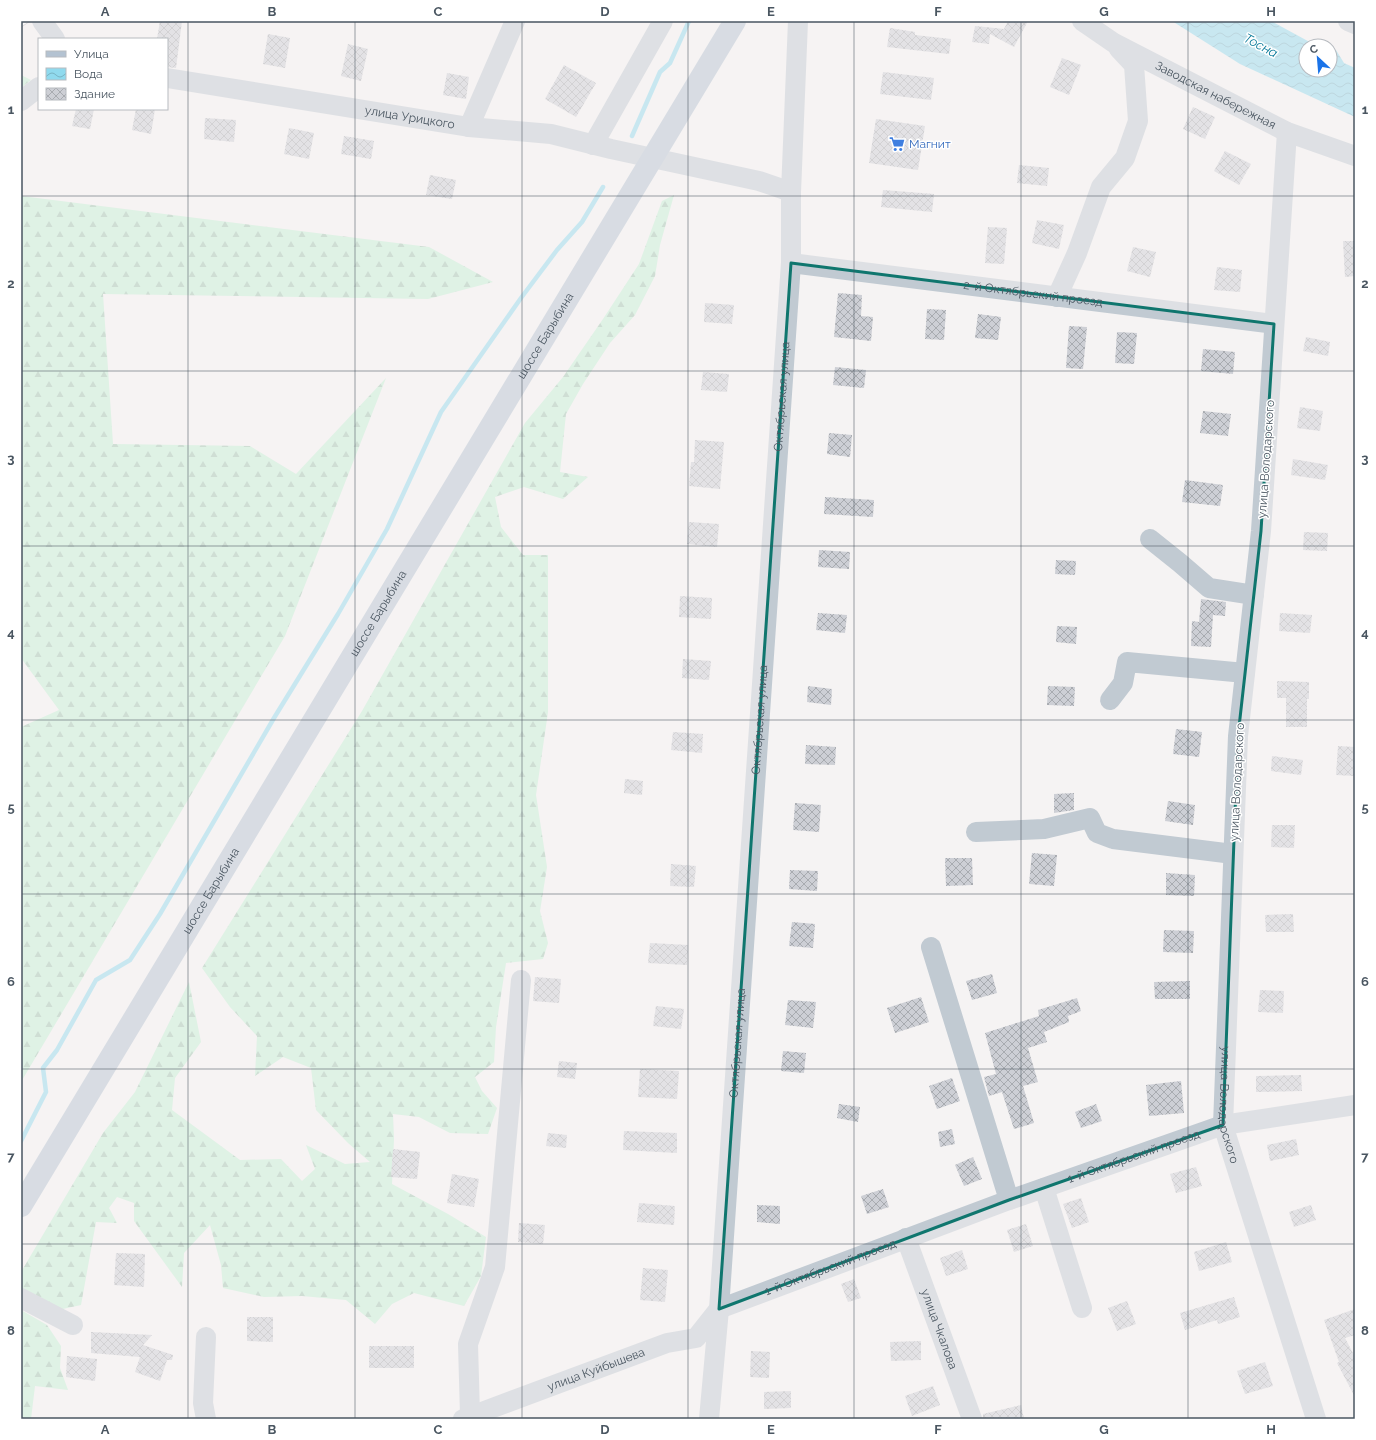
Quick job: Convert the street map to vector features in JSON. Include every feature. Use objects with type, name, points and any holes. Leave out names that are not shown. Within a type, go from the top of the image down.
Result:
[{"type":"main road","name":"шоссе Барыбина","points":[[21,1206],[735,21]]},
{"type":"street","points":[[42,21],[54,38]]},
{"type":"street","points":[[593,145],[663,21]]},
{"type":"street","name":"Октябрьская улица","points":[[709,1419],[719,1309],[791,264],[791,192],[798,21]]},
{"type":"street","name":"Заводская набережная","points":[[1082,21],[1114,43],[1287,132],[1355,156]]},
{"type":"street","points":[[1348,21],[1355,24]]},
{"type":"street","points":[[469,127],[511,23]]},
{"type":"street","points":[[1057,297],[1077,252],[1101,187],[1126,158],[1138,121],[1134,65],[1114,43]]},
{"type":"street","name":"улица Урицкого","points":[[168,78],[469,127],[551,134],[593,145],[759,181],[791,192]]},
{"type":"street","points":[[21,101],[38,88]]},
{"type":"street","name":"улица Володарского","points":[[1287,132],[1261,531],[1238,736],[1223,1125],[1316,1419]]},
{"type":"street","name":"2-й Октябрьский проезд","points":[[791,264],[1274,324]]},
{"type":"street","points":[[1150,539],[1209,588],[1254,595]]},
{"type":"street","points":[[1110,700],[1123,682],[1127,662],[1245,673]]},
{"type":"street","points":[[976,832],[1044,829],[1090,818],[1097,833],[1113,839],[1233,854]]},
{"type":"street","points":[[931,947],[1008,1200]]},
{"type":"street","points":[[467,1417],[468,1344],[495,1267],[521,980]]},
{"type":"street","name":"1-й Октябрьский проезд","points":[[719,1309],[1008,1200],[1223,1125],[1355,1105]]},
{"type":"street","points":[[1044,1188],[1082,1308]]},
{"type":"street","name":"улица Чкалова","points":[[906,1238],[972,1419]]},
{"type":"street","points":[[21,1298],[73,1325]]},
{"type":"street","name":"улица Куйбышева","points":[[467,1417],[667,1343],[696,1338],[719,1309]]},
{"type":"street","points":[[206,1337],[203,1403],[206,1419]]},
{"type":"highlighted area","points":[[791,263],[1274,324],[1261,531],[1238,736],[1223,1125],[1009,1200],[719,1309]]},
{"type":"green space","points":[[21,75],[31,80],[21,88]]},
{"type":"green space","points":[[674,195],[660,245],[655,276],[635,315],[610,343],[583,384],[566,414],[560,472],[588,477],[563,499],[524,487],[495,497],[501,527],[523,555],[548,555],[548,712],[536,795],[547,867],[540,911],[548,943],[543,959],[506,963],[496,1027],[494,1062],[475,1077],[482,1091],[497,1108],[488,1134],[450,1133],[419,1117],[393,1114],[394,1139],[392,1184],[448,1214],[486,1237],[481,1276],[464,1306],[414,1293],[392,1304],[375,1324],[346,1300],[302,1296],[264,1297],[223,1288],[221,1265],[210,1225],[184,1253],[182,1287],[134,1221],[134,1203],[117,1197],[109,1208],[117,1223],[96,1222],[81,1305],[58,1310],[21,1288],[21,1272],[103,1133],[135,1092],[189,982],[201,1042],[175,1078],[172,1110],[240,1160],[281,1159],[302,1181],[315,1169],[306,1145],[345,1164],[370,1162],[348,1143],[316,1110],[311,1068],[283,1057],[255,1076],[257,1036],[230,1007],[202,968],[362,711],[525,423],[563,377],[639,264],[662,201]]},
{"type":"green space","points":[[21,196],[429,247],[493,282],[428,299],[103,294],[113,444],[250,446],[296,474],[386,378],[285,636],[21,1082],[21,727],[59,710],[21,658]]},
{"type":"green space","points":[[21,1310],[47,1325],[61,1346],[60,1368],[68,1390],[35,1386],[31,1419],[21,1419]]},
{"type":"water","name":"Тосна","points":[[1172,21],[1271,21],[1302,38],[1298,38],[1298,78],[1338,78],[1338,53],[1344,63],[1355,68],[1355,117],[1240,64]]},
{"type":"building","points":[[160,21],[182,21],[176,68],[168,67],[168,38],[157,38]]},
{"type":"building","points":[[1008,21],[1028,21],[1014,47],[990,34],[989,44],[972,42],[975,26],[1004,29]]},
{"type":"building","points":[[890,28],[915,32],[915,35],[951,39],[949,54],[887,47]]},
{"type":"building","points":[[268,34],[290,38],[285,68],[263,64]]},
{"type":"building","points":[[348,44],[368,49],[361,81],[341,76]]},
{"type":"building","points":[[1062,58],[1081,65],[1069,95],[1050,87]]},
{"type":"building","points":[[564,65],[596,83],[576,117],[545,99]]},
{"type":"building","points":[[883,72],[934,78],[931,100],[880,94]]},
{"type":"building","points":[[447,73],[469,77],[466,99],[443,95]]},
{"type":"building","points":[[1193,107],[1215,117],[1205,139],[1183,129]]},
{"type":"building","points":[[76,110],[94,110],[90,129],[72,126]]},
{"type":"building","points":[[136,110],[155,110],[151,134],[132,130]]},
{"type":"building","points":[[205,118],[236,120],[234,142],[204,139]]},
{"type":"building","name":"Магнит","points":[[876,119],[925,126],[918,170],[869,163]]},
{"type":"building","points":[[289,128],[314,133],[309,159],[284,154]]},
{"type":"building","points":[[344,136],[374,141],[371,159],[341,154]]},
{"type":"building","points":[[1225,151],[1251,164],[1239,185],[1214,171]]},
{"type":"building","points":[[1019,165],[1049,168],[1047,186],[1017,183]]},
{"type":"building","points":[[430,175],[456,180],[452,199],[426,195]]},
{"type":"building","points":[[883,190],[934,194],[932,212],[881,207]]},
{"type":"building","points":[[1037,220],[1064,225],[1059,249],[1032,243]]},
{"type":"building","points":[[988,227],[1007,228],[1004,264],[985,263]]},
{"type":"building","points":[[1343,241],[1355,241],[1355,276],[1345,277]]},
{"type":"building","points":[[1133,247],[1156,252],[1150,277],[1127,271]]},
{"type":"building","points":[[1217,267],[1242,270],[1240,292],[1214,290]]},
{"type":"building","points":[[838,293],[862,295],[861,316],[873,317],[871,341],[834,337]]},
{"type":"building","points":[[705,303],[734,305],[732,324],[704,322]]},
{"type":"building","points":[[927,309],[946,310],[944,340],[925,339]]},
{"type":"building","points":[[978,314],[1001,317],[998,340],[975,338]]},
{"type":"building","points":[[1069,326],[1087,327],[1083,369],[1066,368]]},
{"type":"building","points":[[1117,332],[1137,333],[1134,364],[1115,363]]},
{"type":"building","points":[[1306,337],[1330,342],[1328,356],[1303,351]]},
{"type":"building","points":[[1203,349],[1235,352],[1233,374],[1201,371]]},
{"type":"building","points":[[835,367],[866,370],[864,388],[833,385]]},
{"type":"building","points":[[703,372],[729,374],[727,392],[701,390]]},
{"type":"building","points":[[1300,407],[1323,411],[1320,431],[1297,428]]},
{"type":"building","points":[[1203,411],[1231,414],[1228,436],[1200,433]]},
{"type":"building","points":[[829,433],[852,435],[850,457],[827,454]]},
{"type":"building","points":[[695,440],[724,442],[720,489],[689,486],[691,462],[694,462]]},
{"type":"building","points":[[1293,459],[1328,465],[1325,480],[1291,475]]},
{"type":"building","points":[[1185,480],[1223,485],[1220,506],[1182,502]]},
{"type":"building","points":[[825,497],[874,500],[873,517],[824,514]]},
{"type":"building","points":[[689,522],[719,524],[717,547],[687,544]]},
{"type":"building","points":[[1304,532],[1328,533],[1327,551],[1303,550]]},
{"type":"building","points":[[819,550],[850,552],[849,569],[818,567]]},
{"type":"building","points":[[1056,560],[1076,561],[1075,575],[1055,574]]},
{"type":"building","points":[[680,596],[712,598],[711,619],[679,617]]},
{"type":"building","points":[[1201,599],[1226,602],[1225,616],[1213,615],[1211,647],[1191,646],[1192,621],[1199,622]]},
{"type":"building","points":[[818,613],[847,615],[845,633],[816,630]]},
{"type":"building","points":[[1280,613],[1312,615],[1310,633],[1279,631]]},
{"type":"building","points":[[1057,626],[1077,627],[1076,644],[1056,642]]},
{"type":"building","points":[[683,659],[711,661],[709,680],[682,678]]},
{"type":"building","points":[[1277,681],[1309,682],[1309,699],[1307,699],[1307,727],[1286,727],[1286,698],[1277,698]]},
{"type":"building","points":[[808,686],[832,689],[831,705],[807,702]]},
{"type":"building","points":[[1048,686],[1075,687],[1074,706],[1047,705]]},
{"type":"building","points":[[1176,729],[1202,732],[1199,757],[1173,754]]},
{"type":"building","points":[[673,732],[703,734],[702,753],[671,750]]},
{"type":"building","points":[[806,745],[836,747],[835,765],[805,764]]},
{"type":"building","points":[[1338,746],[1355,747],[1355,776],[1336,775]]},
{"type":"building","points":[[1272,756],[1303,760],[1301,775],[1271,771]]},
{"type":"building","points":[[625,779],[643,781],[642,795],[624,793]]},
{"type":"building","points":[[1074,793],[1074,810],[1054,813],[1054,794]]},
{"type":"building","points":[[1168,801],[1195,805],[1193,825],[1165,821]]},
{"type":"building","points":[[795,803],[821,805],[819,832],[793,830]]},
{"type":"building","points":[[1272,825],[1295,825],[1294,848],[1271,847]]},
{"type":"building","points":[[1032,853],[1057,855],[1054,886],[1029,884]]},
{"type":"building","points":[[945,858],[972,858],[973,885],[946,886]]},
{"type":"building","points":[[671,864],[696,866],[694,887],[670,886]]},
{"type":"building","points":[[790,870],[818,871],[817,891],[789,889]]},
{"type":"building","points":[[1166,873],[1195,875],[1194,896],[1166,895]]},
{"type":"building","points":[[1293,914],[1294,932],[1266,932],[1265,915]]},
{"type":"building","points":[[792,922],[815,924],[813,948],[789,946]]},
{"type":"building","points":[[1164,930],[1194,931],[1193,953],[1163,952]]},
{"type":"building","points":[[650,943],[688,945],[687,965],[648,963]]},
{"type":"building","points":[[992,974],[997,993],[972,1000],[966,981]]},
{"type":"building","points":[[535,977],[561,979],[559,1003],[533,1001]]},
{"type":"building","points":[[1190,981],[1190,999],[1155,999],[1154,982]]},
{"type":"building","points":[[1260,990],[1284,991],[1283,1013],[1258,1012]]},
{"type":"building","points":[[921,997],[929,1022],[895,1033],[887,1008]]},
{"type":"building","points":[[1077,998],[1081,1011],[1068,1016],[1069,1022],[1044,1032],[1047,1042],[1028,1048],[1038,1082],[1023,1086],[1034,1123],[1014,1129],[1002,1092],[989,1096],[984,1077],[996,1074],[985,1033],[1039,1016],[1038,1010]]},
{"type":"building","points":[[788,1000],[816,1002],[813,1028],[785,1025]]},
{"type":"building","points":[[656,1006],[684,1009],[681,1029],[653,1026]]},
{"type":"building","points":[[783,1051],[806,1053],[804,1073],[781,1071]]},
{"type":"building","points":[[559,1061],[577,1063],[575,1079],[557,1077]]},
{"type":"building","points":[[640,1069],[679,1071],[677,1099],[638,1097]]},
{"type":"building","points":[[1301,1075],[1302,1091],[1256,1092],[1256,1076]]},
{"type":"building","points":[[952,1078],[960,1101],[937,1109],[929,1086]]},
{"type":"building","points":[[1181,1081],[1184,1113],[1149,1116],[1146,1085]]},
{"type":"building","points":[[839,1104],[860,1107],[858,1122],[837,1118]]},
{"type":"building","points":[[1096,1104],[1102,1121],[1081,1128],[1075,1112]]},
{"type":"building","points":[[952,1129],[955,1144],[940,1147],[938,1132]]},
{"type":"building","points":[[624,1131],[677,1133],[677,1153],[623,1150]]},
{"type":"building","points":[[548,1133],[567,1135],[566,1148],[546,1146]]},
{"type":"building","points":[[1296,1139],[1299,1155],[1270,1161],[1267,1145]]},
{"type":"building","points":[[393,1149],[420,1152],[417,1179],[391,1177]]},
{"type":"building","points":[[973,1157],[982,1179],[964,1186],[955,1165]]},
{"type":"building","points":[[1196,1167],[1202,1186],[1176,1193],[1170,1174]]},
{"type":"building","points":[[452,1174],[479,1179],[474,1207],[447,1203]]},
{"type":"building","points":[[883,1189],[889,1207],[867,1214],[861,1196]]},
{"type":"building","points":[[1081,1198],[1089,1222],[1072,1228],[1063,1204]]},
{"type":"building","points":[[639,1203],[675,1206],[674,1225],[637,1222]]},
{"type":"building","points":[[757,1205],[780,1206],[780,1224],[757,1222]]},
{"type":"building","points":[[1311,1205],[1316,1220],[1294,1227],[1289,1212]]},
{"type":"building","points":[[519,1223],[545,1225],[543,1244],[518,1242]]},
{"type":"building","points":[[1026,1224],[1033,1246],[1014,1252],[1007,1230]]},
{"type":"building","points":[[1226,1242],[1232,1262],[1199,1271],[1194,1252]]},
{"type":"building","points":[[962,1250],[968,1269],[946,1276],[940,1258]]},
{"type":"building","points":[[116,1253],[145,1254],[144,1287],[114,1285]]},
{"type":"building","points":[[643,1268],[668,1270],[665,1302],[640,1300]]},
{"type":"building","points":[[854,1279],[861,1298],[848,1302],[841,1284]]},
{"type":"building","points":[[1234,1297],[1240,1317],[1218,1324],[1217,1320],[1185,1330],[1180,1313]]},
{"type":"building","points":[[1127,1301],[1136,1324],[1117,1331],[1108,1308]]},
{"type":"building","points":[[1355,1309],[1355,1335],[1345,1338],[1355,1357],[1355,1397],[1337,1363],[1339,1362],[1324,1320]]},
{"type":"building","points":[[247,1317],[273,1317],[273,1342],[247,1341]]},
{"type":"building","points":[[91,1332],[152,1335],[143,1345],[173,1355],[172,1360],[167,1360],[160,1381],[135,1372],[140,1357],[91,1353]]},
{"type":"building","points":[[921,1341],[921,1360],[891,1361],[890,1342]]},
{"type":"building","points":[[369,1346],[414,1346],[414,1368],[369,1368]]},
{"type":"building","points":[[751,1351],[770,1352],[769,1378],[750,1377]]},
{"type":"building","points":[[67,1356],[97,1359],[95,1381],[66,1377]]},
{"type":"building","points":[[1265,1362],[1273,1386],[1245,1394],[1237,1371]]},
{"type":"building","points":[[933,1386],[940,1405],[912,1416],[905,1396]]},
{"type":"building","points":[[791,1391],[791,1408],[764,1409],[764,1392]]},
{"type":"building","points":[[1021,1405],[1024,1419],[983,1419],[983,1414]]},
{"type":"waterway","points":[[632,136],[660,72],[670,63],[689,21]]},
{"type":"waterway","points":[[21,1141],[46,1092],[43,1068],[57,1050],[96,980],[130,960],[160,914],[274,718],[338,614],[387,529],[441,412],[521,298],[557,250],[582,222],[603,187]]},
{"type":"railway","points":[[21,25],[27,21]]},
{"type":"place","name":"Магнит","points":[[897,144]]}]
